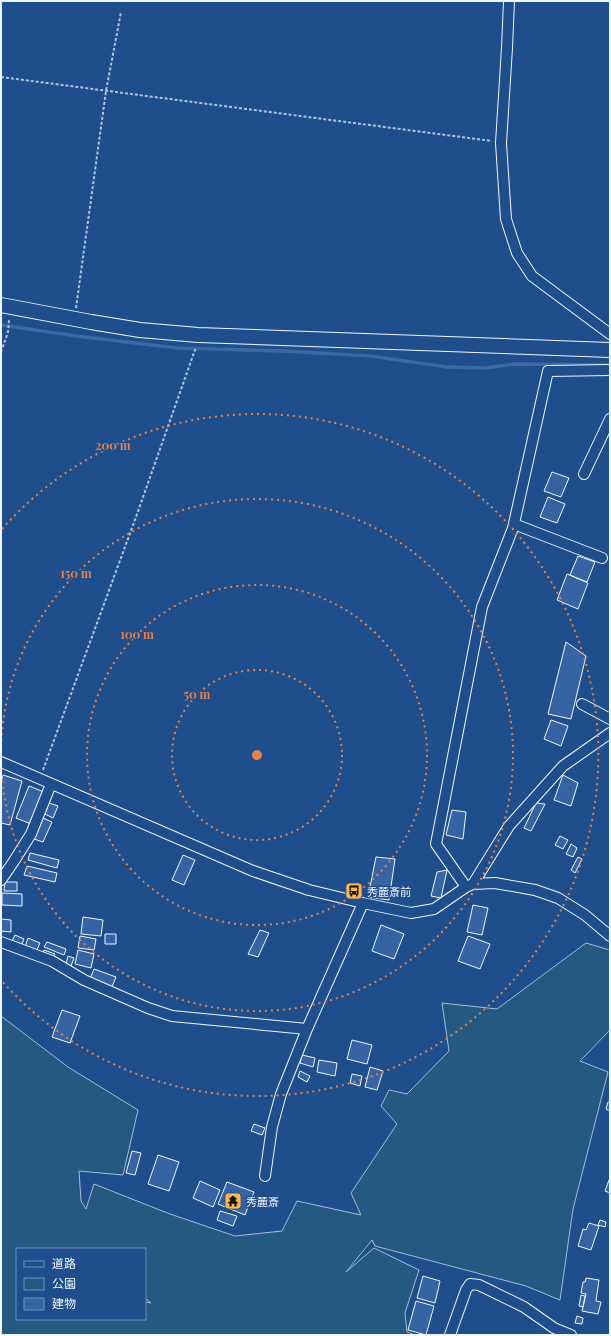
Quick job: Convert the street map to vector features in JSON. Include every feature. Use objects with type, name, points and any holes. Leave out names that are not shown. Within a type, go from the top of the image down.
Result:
[{"type":"street","points":[[509,1],[508,48],[500,143],[506,219],[517,253],[532,276],[610,334]]},
{"type":"street","points":[[1,305],[140,330],[198,335],[610,350]]},
{"type":"street","points":[[469,885],[436,844],[482,607],[518,526],[548,371],[610,370]]},
{"type":"street","points":[[584,474],[610,419]]},
{"type":"street","points":[[518,526],[602,558]]},
{"type":"street","points":[[582,704],[610,720]]},
{"type":"street","points":[[1,762],[253,871],[309,890],[411,913],[434,909],[469,885],[509,826],[563,766],[610,733]]},
{"type":"street","points":[[1,880],[31,834],[51,784]]},
{"type":"street","points":[[469,885],[495,882],[535,890],[558,898],[585,915],[610,936]]},
{"type":"street","points":[[265,1176],[272,1127],[281,1094],[307,1029],[363,903]]},
{"type":"street","points":[[1,942],[52,961],[84,980],[148,1008],[172,1016],[307,1029]]},
{"type":"street","points":[[450,1335],[466,1290],[470,1284],[479,1285],[524,1307],[554,1328],[571,1335]]},
{"type":"path","points":[[74,319],[106,91],[121,12]]},
{"type":"path","points":[[1,77],[500,143]]},
{"type":"path","points":[[1,352],[8,332],[9,320]]},
{"type":"path","points":[[40,779],[136,518],[195,351]]},
{"type":"green space","points":[[586,943],[610,950],[610,1030],[580,1061],[608,1072],[573,1209],[560,1300],[526,1286],[375,1246],[372,1240],[346,1272],[374,1248],[419,1270],[405,1313],[407,1332],[415,1335],[1,1335],[1,1016],[68,1067],[138,1110],[123,1175],[79,1171],[81,1201],[86,1209],[94,1184],[170,1214],[235,1236],[282,1231],[297,1201],[361,1215],[351,1193],[397,1124],[381,1106],[389,1090],[407,1094],[449,1051],[442,1003],[497,1009]]},
{"type":"building","points":[[552,472],[569,478],[561,497],[544,491]]},
{"type":"building","points":[[548,497],[565,504],[557,523],[540,517]]},
{"type":"building","points":[[578,556],[595,562],[587,582],[570,575]]},
{"type":"building","points":[[567,574],[588,583],[578,609],[557,600]]},
{"type":"building","points":[[566,642],[586,656],[571,719],[548,714]]},
{"type":"building","points":[[551,720],[568,726],[561,746],[544,739]]},
{"type":"building","points":[[3,775],[22,781],[10,825],[1,823],[1,782]]},
{"type":"building","points":[[563,775],[578,783],[571,806],[554,800]]},
{"type":"building","points":[[29,786],[44,792],[31,824],[16,818]]},
{"type":"building","points":[[49,803],[58,806],[53,818],[45,814]]},
{"type":"building","points":[[536,803],[545,804],[531,831],[524,828]]},
{"type":"building","points":[[452,810],[466,812],[463,839],[446,835]]},
{"type":"building","points":[[43,818],[52,822],[43,842],[34,839]]},
{"type":"building","points":[[560,836],[568,840],[563,849],[555,845]]},
{"type":"building","points":[[571,844],[577,848],[573,857],[566,854]]},
{"type":"building","points":[[30,853],[59,860],[57,868],[28,860]]},
{"type":"building","points":[[183,855],[195,860],[184,885],[172,880]]},
{"type":"building","points":[[376,857],[395,859],[389,900],[368,897]]},
{"type":"building","points":[[578,857],[582,859],[575,873],[571,870]]},
{"type":"building","points":[[27,866],[57,873],[55,882],[24,875]]},
{"type":"building","points":[[447,870],[441,898],[431,896],[437,872]]},
{"type":"building","points":[[5,882],[17,882],[17,891],[4,891]]},
{"type":"building","points":[[2,893],[22,894],[22,906],[2,905]]},
{"type":"building","points":[[473,905],[488,908],[482,935],[467,932]]},
{"type":"building","points":[[83,917],[103,920],[101,936],[81,934]]},
{"type":"building","points":[[1,919],[11,920],[11,932],[1,931]]},
{"type":"building","points":[[381,925],[404,934],[394,959],[372,951]]},
{"type":"building","points":[[260,930],[269,933],[258,957],[248,954]]},
{"type":"building","points":[[105,934],[116,934],[116,944],[105,944]]},
{"type":"building","points":[[15,935],[24,939],[22,944],[12,941]]},
{"type":"building","points":[[80,936],[96,939],[94,950],[78,948]]},
{"type":"building","points":[[468,936],[490,944],[480,969],[458,961]]},
{"type":"building","points":[[28,938],[40,943],[36,952],[25,947]]},
{"type":"building","points":[[47,942],[66,949],[64,955],[44,947]]},
{"type":"building","points":[[44,950],[55,954],[52,959],[42,955]]},
{"type":"building","points":[[78,950],[94,954],[91,968],[75,964]]},
{"type":"building","points":[[68,956],[74,958],[71,966],[66,964]]},
{"type":"building","points":[[94,969],[116,977],[112,987],[90,979]]},
{"type":"building","points":[[62,1010],[80,1016],[70,1043],[52,1037]]},
{"type":"building","points":[[352,1040],[372,1045],[367,1064],[347,1059]]},
{"type":"building","points":[[302,1055],[315,1058],[313,1067],[300,1063]]},
{"type":"building","points":[[319,1060],[337,1063],[335,1076],[317,1072]]},
{"type":"building","points":[[370,1067],[383,1071],[377,1090],[365,1087]]},
{"type":"building","points":[[300,1071],[310,1076],[307,1082],[298,1077]]},
{"type":"building","points":[[352,1074],[362,1076],[360,1086],[350,1083]]},
{"type":"building","points":[[608,1102],[610,1102],[610,1111],[606,1109]]},
{"type":"building","points":[[254,1124],[265,1128],[262,1135],[251,1131]]},
{"type":"building","points":[[132,1151],[141,1153],[135,1175],[126,1173]]},
{"type":"building","points":[[158,1155],[179,1162],[169,1191],[148,1184]]},
{"type":"building","points":[[609,1180],[610,1181],[610,1193],[605,1191]]},
{"type":"building","points":[[200,1181],[220,1190],[213,1207],[193,1198]]},
{"type":"building","points":[[227,1182],[254,1192],[245,1215],[218,1204]]},
{"type":"building","points":[[220,1211],[237,1216],[233,1226],[217,1220]]},
{"type":"building","points":[[600,1220],[606,1222],[605,1227],[598,1225]]},
{"type":"building","points":[[589,1223],[599,1226],[591,1250],[578,1246],[583,1229],[586,1230]]},
{"type":"building","points":[[423,1276],[440,1281],[435,1303],[417,1298]]},
{"type":"building","points":[[586,1278],[599,1280],[596,1301],[601,1302],[598,1314],[582,1311],[586,1294],[581,1293],[583,1282],[585,1282]]},
{"type":"building","points":[[581,1295],[585,1296],[583,1307],[579,1306]]},
{"type":"building","points":[[416,1301],[434,1306],[426,1335],[408,1330]]},
{"type":"building","points":[[577,1316],[583,1318],[582,1324],[575,1323]]},
{"type":"waterway","points":[[1,325],[76,336],[178,348],[283,351],[370,356],[447,367],[484,368],[515,364],[610,365]]},
{"type":"place","name":"秀麓斎前","points":[[354,891]]},
{"type":"place","name":"秀麓斎","points":[[233,1201]]}]
